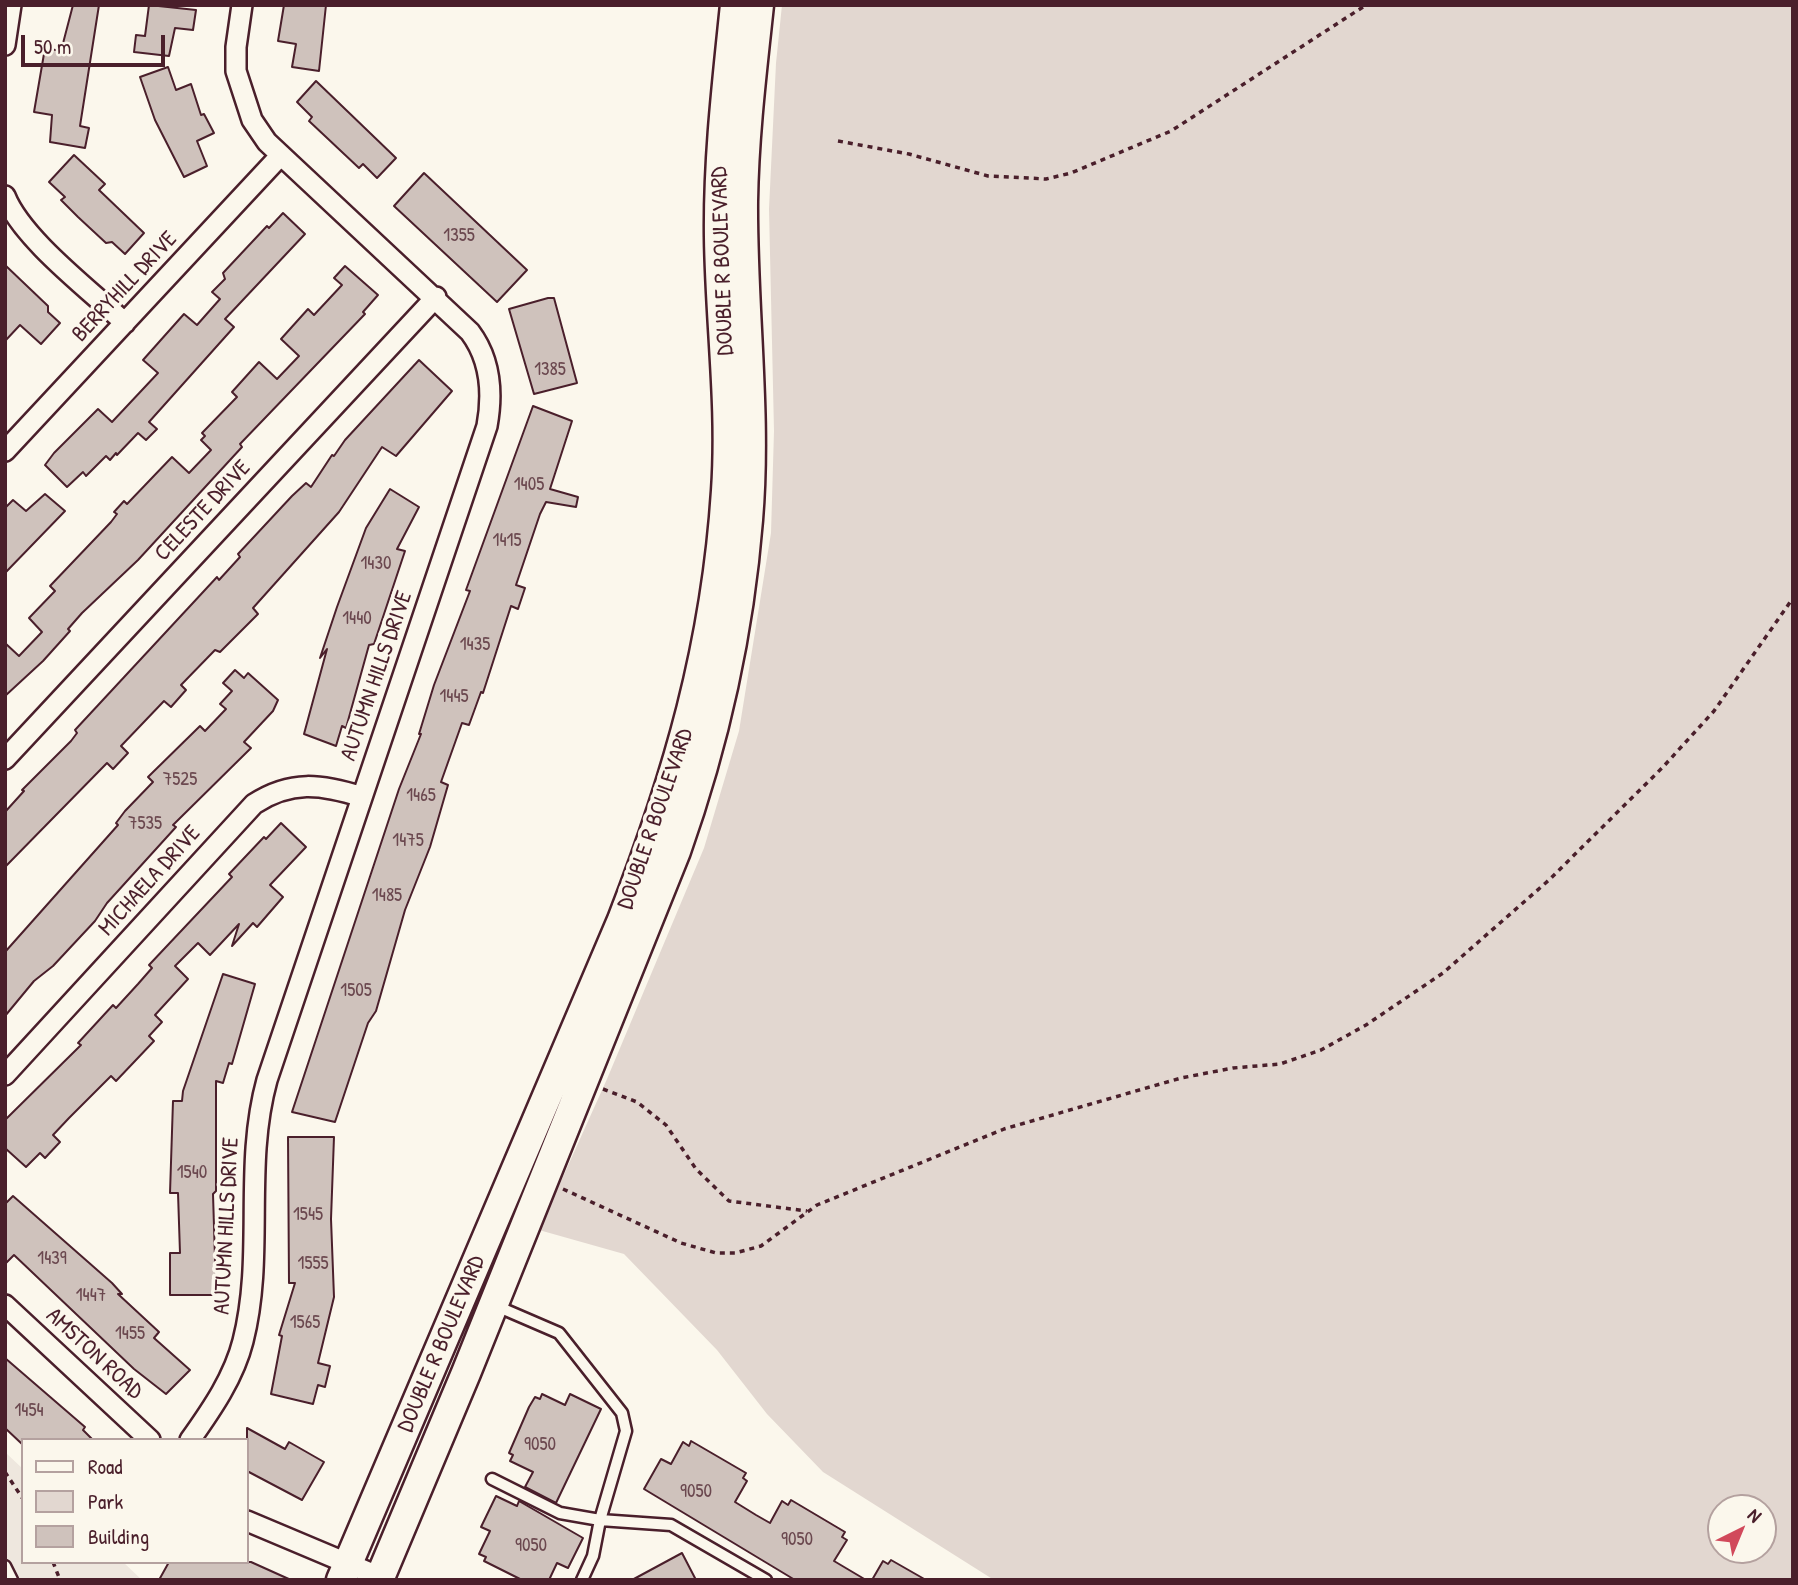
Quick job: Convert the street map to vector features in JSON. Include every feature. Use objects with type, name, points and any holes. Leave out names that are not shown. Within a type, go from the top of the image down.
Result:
[{"type":"main road","name":"DOUBLE R BOULEVARD","points":[[344,1572],[622,920],[663,812],[690,721],[710,626],[726,489],[727,399],[719,198],[720,151],[735,5]]},
{"type":"main road","name":"DOUBLE R BOULEVARD","points":[[381,1579],[676,851],[705,764],[727,672],[740,598],[750,484],[752,421],[743,200],[759,5]]},
{"type":"street","points":[[5,45],[12,5]]},
{"type":"street","name":"AUTUMN HILLS DRIVE","points":[[191,1438],[233,1370],[243,1343],[253,1274],[254,1143],[259,1109],[487,426],[491,404],[490,381],[478,342],[436,297],[280,156],[252,120],[242,97],[236,47],[242,5]]},
{"type":"street","name":"BERRYHILL DRIVE","points":[[5,451],[280,156]]},
{"type":"street","points":[[5,196],[21,223],[37,240],[125,323]]},
{"type":"street","name":"CELESTE DRIVE","points":[[5,759],[436,297]]},
{"type":"street","name":"MICHAELA DRIVE","points":[[5,1075],[254,804],[271,792],[292,785],[312,784],[362,797]]},
{"type":"street","name":"AMSTON ROAD","points":[[5,1305],[148,1438]]},
{"type":"street","points":[[248,1522],[344,1572],[381,1579]]},
{"type":"lane","points":[[494,1304],[559,1333],[622,1413],[626,1431],[600,1520],[593,1556],[582,1580]]},
{"type":"lane","points":[[492,1479],[560,1513],[600,1520],[671,1525],[766,1580]]},
{"type":"lane","points":[[5,1566],[12,1580]]},
{"type":"path","points":[[838,141],[909,154],[988,176],[1046,180],[1071,173],[1171,131],[1367,5]]},
{"type":"path","points":[[561,1188],[681,1243],[716,1253],[735,1253],[761,1246],[809,1212],[881,1177],[1004,1129],[1181,1078],[1233,1068],[1280,1064],[1321,1050],[1366,1025],[1443,973],[1549,880],[1663,767],[1714,711],[1793,597]]},
{"type":"path","points":[[600,1088],[638,1101],[666,1125],[696,1169],[729,1201],[809,1212]]},
{"type":"path","points":[[5,1472],[21,1496]]},
{"type":"shaded area","points":[[5,1452],[21,1467],[21,1564],[125,1564],[142,1580],[5,1580]]},
{"type":"green space","points":[[782,5],[1793,5],[1793,1580],[994,1580],[823,1472],[767,1414],[717,1350],[624,1254],[539,1230],[607,1079],[704,848],[739,731],[771,533],[774,431],[769,209],[776,63]]},
{"type":"building","points":[[73,5],[99,5],[80,126],[89,128],[85,148],[50,142],[52,115],[34,112],[45,48],[61,51]]},
{"type":"building","points":[[149,5],[196,10],[193,30],[175,28],[169,56],[134,52],[136,35],[145,36]]},
{"type":"building","points":[[284,5],[326,5],[319,71],[292,67],[296,44],[278,41]]},
{"type":"building","points":[[168,67],[176,90],[191,84],[201,115],[204,114],[214,133],[197,141],[207,166],[184,177],[155,120],[140,77]]},
{"type":"building","points":[[316,81],[396,158],[377,178],[363,164],[359,168],[309,121],[312,117],[297,102]]},
{"type":"building","points":[[74,155],[105,184],[99,190],[144,233],[125,254],[112,242],[106,243],[78,217],[61,200],[65,197],[49,182]]},
{"type":"building","points":[[424,173],[527,270],[497,302],[394,206]]},
{"type":"building","points":[[283,213],[305,234],[225,319],[234,327],[149,422],[157,429],[146,440],[138,433],[117,455],[116,453],[110,460],[106,456],[86,476],[83,472],[67,487],[45,465],[54,453],[98,409],[112,422],[158,373],[143,360],[184,314],[197,325],[220,299],[212,292],[225,279],[223,273],[267,226],[269,228]]},
{"type":"building","points":[[5,265],[48,306],[48,312],[60,323],[41,344],[20,325],[5,341]]},
{"type":"building","points":[[345,266],[378,295],[363,312],[365,314],[240,444],[242,447],[138,560],[82,613],[43,661],[5,696],[5,643],[19,656],[42,632],[29,618],[55,591],[50,586],[111,522],[117,514],[114,512],[124,501],[127,504],[172,457],[189,473],[211,450],[201,440],[205,436],[202,433],[237,397],[232,392],[259,362],[277,379],[299,356],[281,339],[308,309],[314,315],[342,285],[334,278]]},
{"type":"building","points":[[554,298],[577,383],[534,394],[509,309]]},
{"type":"building","points":[[419,360],[452,391],[396,456],[382,447],[339,512],[253,608],[258,614],[220,652],[215,650],[181,685],[186,690],[171,707],[164,701],[121,746],[128,753],[113,769],[107,763],[5,867],[5,812],[24,791],[22,790],[71,741],[77,733],[75,730],[217,577],[219,580],[240,557],[238,554],[292,496],[306,483],[311,487],[332,455],[334,456],[345,440]]},
{"type":"building","points":[[533,406],[572,421],[550,489],[578,497],[576,507],[546,502],[540,514],[516,585],[525,588],[518,609],[511,606],[483,693],[481,692],[469,725],[462,723],[441,782],[448,785],[430,847],[405,910],[376,1011],[368,1023],[335,1122],[292,1112],[399,789],[421,734],[434,685],[470,591],[466,590]]},
{"type":"building","points":[[390,489],[419,507],[397,549],[405,551],[374,644],[369,645],[346,728],[342,726],[336,746],[304,734],[327,649],[320,658],[337,607],[366,528]]},
{"type":"building","points":[[45,494],[65,511],[5,573],[5,508],[13,500],[26,511]]},
{"type":"building","points":[[235,670],[244,678],[248,673],[278,700],[273,711],[244,742],[251,748],[173,825],[176,827],[107,903],[95,921],[53,966],[34,981],[5,1016],[5,952],[118,825],[116,823],[125,811],[153,782],[148,777],[200,726],[205,731],[226,709],[220,704],[232,691],[223,683]]},
{"type":"building","points":[[281,823],[306,847],[270,885],[283,897],[257,927],[253,923],[232,946],[239,924],[210,955],[198,943],[175,966],[188,979],[155,1015],[162,1022],[149,1036],[154,1041],[116,1081],[111,1076],[53,1135],[60,1142],[45,1158],[40,1153],[26,1167],[5,1148],[5,1120],[81,1045],[78,1043],[113,1005],[116,1008],[152,968],[149,965],[232,877],[229,874]]},
{"type":"building","points":[[223,974],[255,984],[232,1064],[229,1063],[223,1083],[216,1081],[216,1191],[213,1194],[216,1291],[213,1295],[170,1295],[170,1253],[180,1253],[178,1193],[170,1193],[173,1101],[182,1101],[183,1091]]},
{"type":"building","points":[[288,1137],[334,1137],[331,1219],[334,1297],[318,1363],[330,1366],[325,1387],[318,1385],[313,1404],[271,1394],[282,1336],[279,1335],[295,1283],[289,1283]]},
{"type":"building","points":[[13,1196],[112,1283],[122,1294],[118,1294],[159,1332],[154,1338],[190,1370],[166,1394],[134,1369],[14,1255],[5,1264],[5,1204]]},
{"type":"building","points":[[5,1358],[85,1427],[83,1430],[91,1438],[21,1438],[21,1443],[5,1428]]},
{"type":"building","points":[[542,1394],[565,1405],[570,1394],[601,1409],[556,1503],[525,1487],[533,1472],[510,1461],[513,1455],[509,1453],[529,1407],[535,1397],[540,1399]]},
{"type":"building","points":[[247,1428],[285,1449],[289,1442],[324,1462],[302,1500],[248,1472]]},
{"type":"building","points":[[691,1441],[746,1473],[743,1478],[747,1481],[735,1502],[756,1515],[770,1523],[782,1501],[788,1505],[791,1500],[845,1532],[842,1537],[847,1540],[834,1561],[866,1580],[795,1580],[644,1489],[661,1459],[671,1464],[683,1442],[689,1446]]},
{"type":"building","points":[[496,1496],[517,1506],[519,1501],[583,1538],[568,1568],[557,1563],[549,1580],[522,1580],[484,1561],[486,1557],[479,1554],[490,1531],[481,1527]]},
{"type":"building","points":[[682,1553],[696,1580],[632,1580]]},
{"type":"building","points":[[891,1560],[926,1580],[872,1580],[883,1561],[888,1564]]},
{"type":"building","points":[[251,1562],[291,1580],[159,1580],[168,1564]]}]
